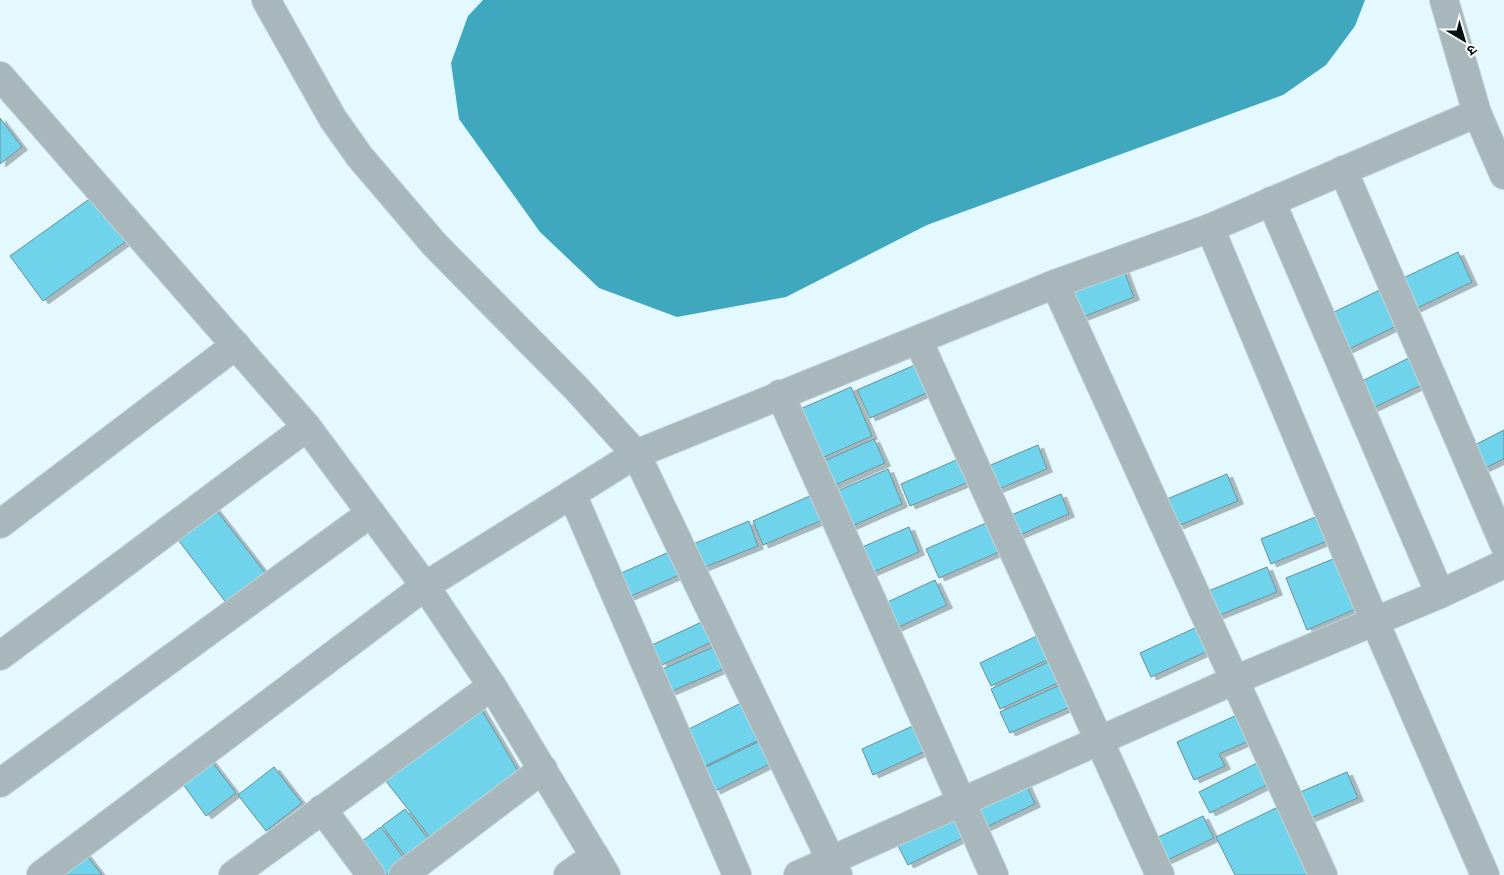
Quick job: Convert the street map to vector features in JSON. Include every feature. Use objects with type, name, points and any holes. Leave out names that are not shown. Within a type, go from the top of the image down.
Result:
[{"type":"street","points":[[266,0],[333,119],[360,157],[435,245],[576,388],[636,454],[834,868]]},
{"type":"street","points":[[1444,0],[1477,114],[1504,175]]},
{"type":"street","points":[[0,76],[307,427],[425,586],[492,686],[601,865],[568,875]]},
{"type":"street","points":[[41,875],[425,586],[636,454],[1055,284],[1210,228],[1477,114]]},
{"type":"street","points":[[1343,170],[1504,544]]},
{"type":"street","points":[[1271,201],[1440,594]]},
{"type":"street","points":[[1210,228],[1375,622],[1485,875]]},
{"type":"street","points":[[1055,284],[1323,875]]},
{"type":"street","points":[[918,340],[1160,875]]},
{"type":"street","points":[[0,524],[236,344]]},
{"type":"street","points":[[780,394],[994,875]]},
{"type":"street","points":[[0,656],[307,427]]},
{"type":"street","points":[[572,494],[737,875]]},
{"type":"street","points":[[0,784],[371,513]]},
{"type":"street","points":[[798,875],[834,868],[962,802],[1235,680],[1440,594],[1504,564]]},
{"type":"street","points":[[233,875],[322,808],[492,686]]},
{"type":"street","points":[[403,875],[543,769]]},
{"type":"street","points":[[322,808],[371,875]]},
{"type":"water","points":[[483,0],[1365,0],[1355,26],[1326,65],[1283,95],[927,225],[786,297],[677,317],[599,288],[540,232],[459,119],[451,63],[468,16]]},
{"type":"building","points":[[0,118],[22,147],[0,164]]},
{"type":"building","points":[[95,195],[128,240],[43,301],[10,256]]},
{"type":"building","points":[[1458,252],[1472,282],[1411,311],[1397,281]]},
{"type":"building","points":[[1123,268],[1134,297],[1073,321],[1062,291]]},
{"type":"building","points":[[1388,286],[1405,322],[1345,351],[1328,315]]},
{"type":"building","points":[[1417,354],[1430,381],[1371,409],[1358,383]]},
{"type":"building","points":[[917,364],[929,392],[870,418],[857,390]]},
{"type":"building","points":[[851,387],[872,436],[813,462],[791,413]]},
{"type":"building","points":[[1504,430],[1504,459],[1483,469],[1471,447]]},
{"type":"building","points":[[874,439],[885,463],[826,489],[815,465]]},
{"type":"building","points":[[1038,445],[1047,469],[989,493],[979,470]]},
{"type":"building","points":[[961,458],[971,481],[910,506],[901,484]]},
{"type":"building","points":[[888,469],[902,504],[843,530],[828,495]]},
{"type":"building","points":[[1227,474],[1238,501],[1178,526],[1167,499]]},
{"type":"building","points":[[1061,494],[1069,514],[1010,539],[1002,519]]},
{"type":"building","points":[[812,495],[823,520],[763,545],[753,521]]},
{"type":"building","points":[[214,507],[270,579],[231,609],[176,537]]},
{"type":"building","points":[[1323,514],[1332,539],[1271,564],[1261,539]]},
{"type":"building","points":[[749,521],[758,546],[700,569],[691,545]]},
{"type":"building","points":[[986,523],[999,552],[939,578],[926,549]]},
{"type":"building","points":[[909,527],[919,552],[871,573],[860,548]]},
{"type":"building","points":[[676,549],[686,572],[629,597],[619,574]]},
{"type":"building","points":[[1338,557],[1358,608],[1307,630],[1286,578]]},
{"type":"building","points":[[1267,567],[1277,592],[1215,617],[1206,592]]},
{"type":"building","points":[[935,580],[947,605],[890,631],[879,606]]},
{"type":"building","points":[[706,620],[716,640],[662,665],[652,645]]},
{"type":"building","points":[[1197,627],[1208,651],[1151,677],[1140,653]]},
{"type":"building","points":[[1039,635],[1049,659],[991,686],[980,663]]},
{"type":"building","points":[[718,645],[728,667],[670,692],[660,670]]},
{"type":"building","points":[[1050,661],[1060,682],[1000,709],[991,689]]},
{"type":"building","points":[[1060,685],[1070,707],[1010,733],[1000,712]]},
{"type":"building","points":[[745,701],[763,738],[701,768],[683,732]]},
{"type":"building","points":[[477,702],[521,776],[433,841],[378,771]]},
{"type":"building","points":[[1237,715],[1249,741],[1219,754],[1225,766],[1194,780],[1177,742]]},
{"type":"building","points":[[917,724],[928,750],[873,775],[862,749]]},
{"type":"building","points":[[764,739],[776,761],[715,791],[704,768]]},
{"type":"building","points":[[209,758],[236,793],[206,816],[180,780]]},
{"type":"building","points":[[1259,762],[1269,784],[1210,813],[1199,792]]},
{"type":"building","points":[[274,767],[302,803],[266,831],[238,795]]},
{"type":"building","points":[[1347,772],[1358,798],[1302,822],[1291,796]]},
{"type":"building","points":[[1025,782],[1035,804],[976,832],[966,810]]},
{"type":"building","points":[[1278,807],[1311,875],[1235,875],[1216,837]]},
{"type":"building","points":[[405,809],[433,845],[410,862],[382,826]]},
{"type":"building","points":[[953,809],[967,836],[908,865],[894,838]]},
{"type":"building","points":[[1203,816],[1214,838],[1159,864],[1148,842]]},
{"type":"building","points":[[381,827],[408,864],[393,875],[379,875],[357,845]]},
{"type":"building","points":[[81,848],[102,875],[60,875]]}]
